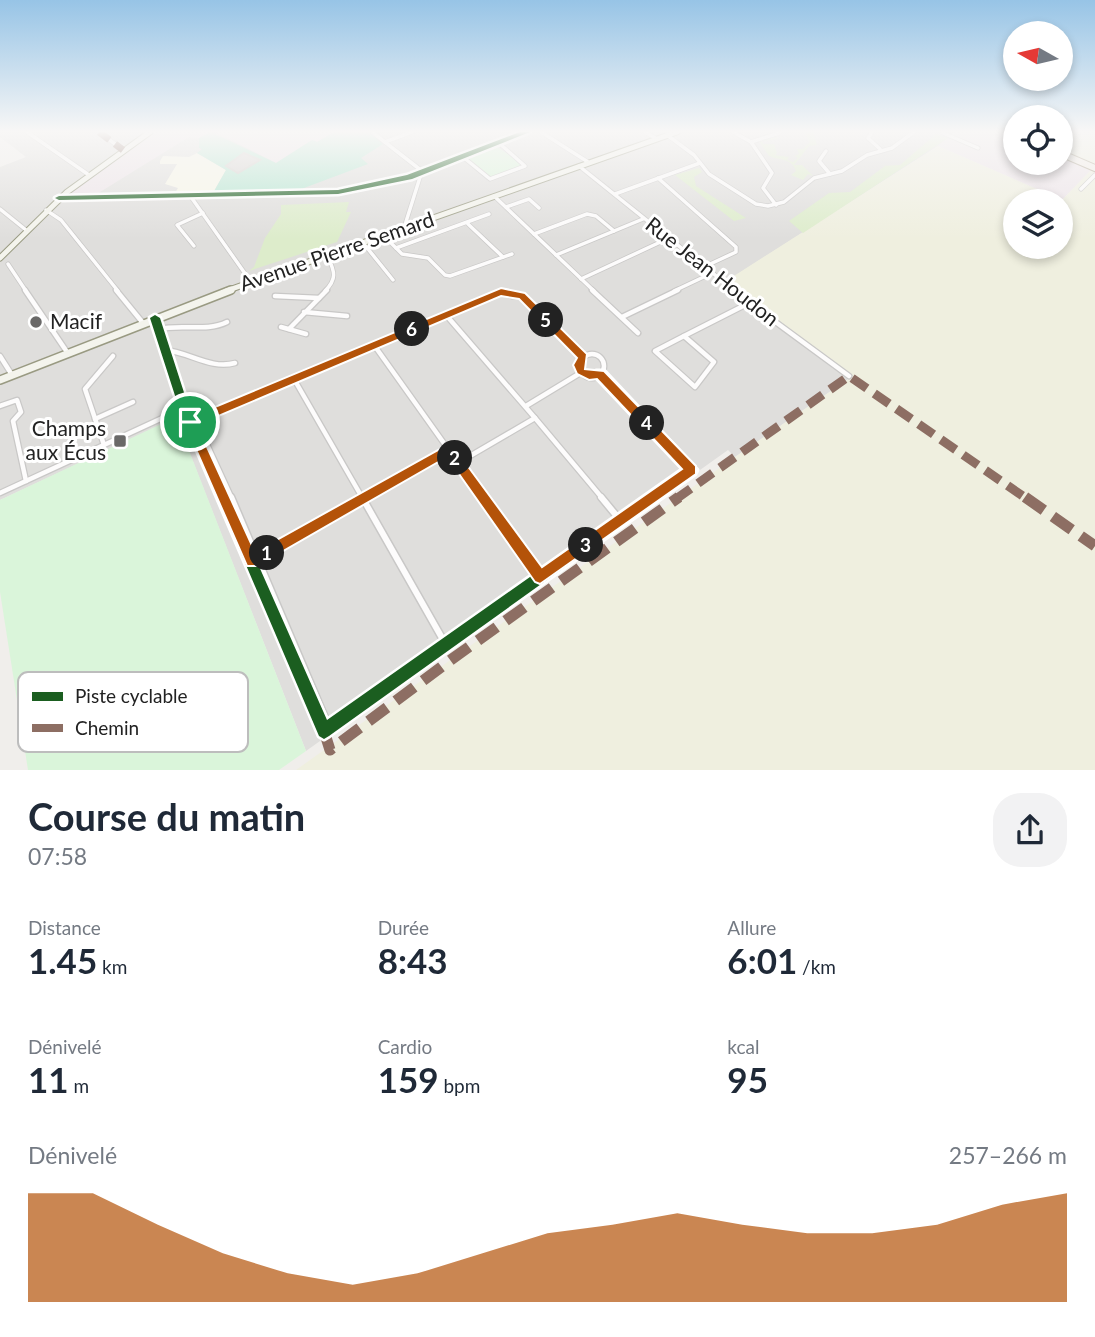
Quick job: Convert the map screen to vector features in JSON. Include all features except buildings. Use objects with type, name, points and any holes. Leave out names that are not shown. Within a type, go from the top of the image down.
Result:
[{"type":"main road","points":[[0,258],[59,198],[99,168]]},
{"type":"main road","name":"Avenue Pierre Semard","points":[[0,380],[251,282],[328,257],[570,168]]},
{"type":"street","points":[[78,168],[89,175]]},
{"type":"street","points":[[418,168],[422,171]]},
{"type":"street","points":[[59,198],[338,192],[389,182],[431,168]]},
{"type":"street","points":[[476,168],[490,179],[519,168]]},
{"type":"street","name":"Rue Jean Houdon","points":[[582,168],[706,265],[749,303],[849,376]]},
{"type":"street","points":[[614,194],[686,168]]},
{"type":"street","points":[[704,168],[709,174],[756,204],[776,205],[814,178],[844,168]]},
{"type":"street","points":[[769,168],[772,173],[764,188],[776,205]]},
{"type":"street","points":[[825,168],[831,174]]},
{"type":"street","points":[[404,229],[422,171]]},
{"type":"street","points":[[1081,189],[1095,175]]},
{"type":"street","points":[[658,178],[736,247],[731,257],[706,265]]},
{"type":"street","points":[[494,196],[638,333]]},
{"type":"street","points":[[191,197],[251,282]]},
{"type":"street","points":[[506,207],[529,199],[539,208]]},
{"type":"street","points":[[0,209],[26,230]]},
{"type":"street","points":[[46,210],[68,227],[143,323]]},
{"type":"street","points":[[194,246],[177,225],[203,214]]},
{"type":"street","points":[[396,248],[489,214]]},
{"type":"street","points":[[534,234],[587,214],[596,216],[614,231]]},
{"type":"street","points":[[556,255],[644,218]]},
{"type":"street","points":[[467,223],[503,257]]},
{"type":"street","points":[[384,236],[406,256],[428,258],[445,275],[450,276],[512,254]]},
{"type":"street","points":[[582,279],[669,238]]},
{"type":"street","points":[[364,244],[393,280]]},
{"type":"street","points":[[289,329],[328,290],[335,278],[328,257]]},
{"type":"street","points":[[8,264],[67,352]]},
{"type":"street","points":[[621,317],[712,273]]},
{"type":"street","points":[[190,422],[501,292],[512,296],[522,295],[583,357]]},
{"type":"street","points":[[275,296],[319,298]]},
{"type":"street","points":[[684,336],[713,362],[695,387],[655,351],[684,336],[749,303]]},
{"type":"street","points":[[304,312],[347,316]]},
{"type":"street","points":[[446,315],[526,406],[620,520]]},
{"type":"street","points":[[155,318],[184,408],[254,560],[324,731],[691,470],[600,374]]},
{"type":"street","points":[[159,329],[182,324],[217,328],[227,322]]},
{"type":"street","points":[[281,327],[306,334]]},
{"type":"street","points":[[374,345],[540,577]]},
{"type":"street","points":[[165,350],[188,352],[222,367],[235,363]]},
{"type":"street","points":[[594,355],[603,360],[605,368],[600,374],[591,376],[582,372],[578,365],[583,357],[594,355]]},
{"type":"street","points":[[0,356],[12,375]]},
{"type":"street","points":[[104,445],[85,389],[113,356]]},
{"type":"street","points":[[526,406],[582,372]]},
{"type":"street","points":[[294,379],[446,645]]},
{"type":"street","points":[[0,407],[17,400],[21,412],[13,421],[26,481]]},
{"type":"street","points":[[95,419],[133,402]]},
{"type":"street","points":[[0,494],[184,408]]},
{"type":"street","points":[[458,463],[535,418]]},
{"type":"street","points":[[254,560],[449,449]]},
{"type":"shaded area","points":[[0,168],[904,168],[727,281],[854,375],[735,457],[728,450],[306,751],[176,418],[0,500]]},
{"type":"shaded area","points":[[101,168],[139,168],[92,197],[58,199]]},
{"type":"shaded area","points":[[175,168],[226,170],[213,193],[175,193],[178,188],[165,184]]},
{"type":"shaded area","points":[[988,168],[1003,168],[1003,174]]},
{"type":"shaded area","points":[[1073,168],[1092,169],[1073,189],[1037,189],[1005,175],[1073,175]]},
{"type":"green space","points":[[222,168],[358,168],[296,191],[213,193],[226,170]]},
{"type":"green space","points":[[479,168],[516,168],[492,178]]},
{"type":"green space","points":[[699,168],[702,172],[694,177],[696,186],[746,218],[734,221],[675,175]]},
{"type":"green space","points":[[794,168],[805,168],[813,176],[808,174],[803,180],[791,175],[796,171]]},
{"type":"green space","points":[[882,168],[902,168],[803,233],[789,221],[829,193],[850,192]]},
{"type":"green space","points":[[904,168],[988,168],[1037,189],[1003,189],[1003,259],[1073,259],[1073,189],[1095,168],[1095,770],[296,770],[853,376],[726,281]]},
{"type":"green space","points":[[349,202],[346,212],[351,212],[337,242],[249,271],[254,267],[265,238],[281,214],[281,205]]},
{"type":"green space","points":[[176,417],[306,751],[279,770],[28,770],[25,752],[248,752],[248,672],[18,672],[18,706],[0,592],[0,500]]},
{"type":"marked path","points":[[324,731],[330,750],[452,659],[849,376],[1095,546]]},
{"type":"cycle path","points":[[59,198],[338,192],[409,177],[433,168]]},
{"type":"cycle path","points":[[155,318],[184,408],[324,731],[691,470],[600,374]]},
{"type":"place","name":"Macif","points":[[36,322]]},
{"type":"place","name":"Champs aux Écus","points":[[120,441]]},
{"type":"route","points":[[501,292],[512,296],[522,295],[583,357],[578,365],[579,369],[589,376],[600,374],[691,470],[540,577],[449,449],[252,561],[190,422],[501,292]]}]
